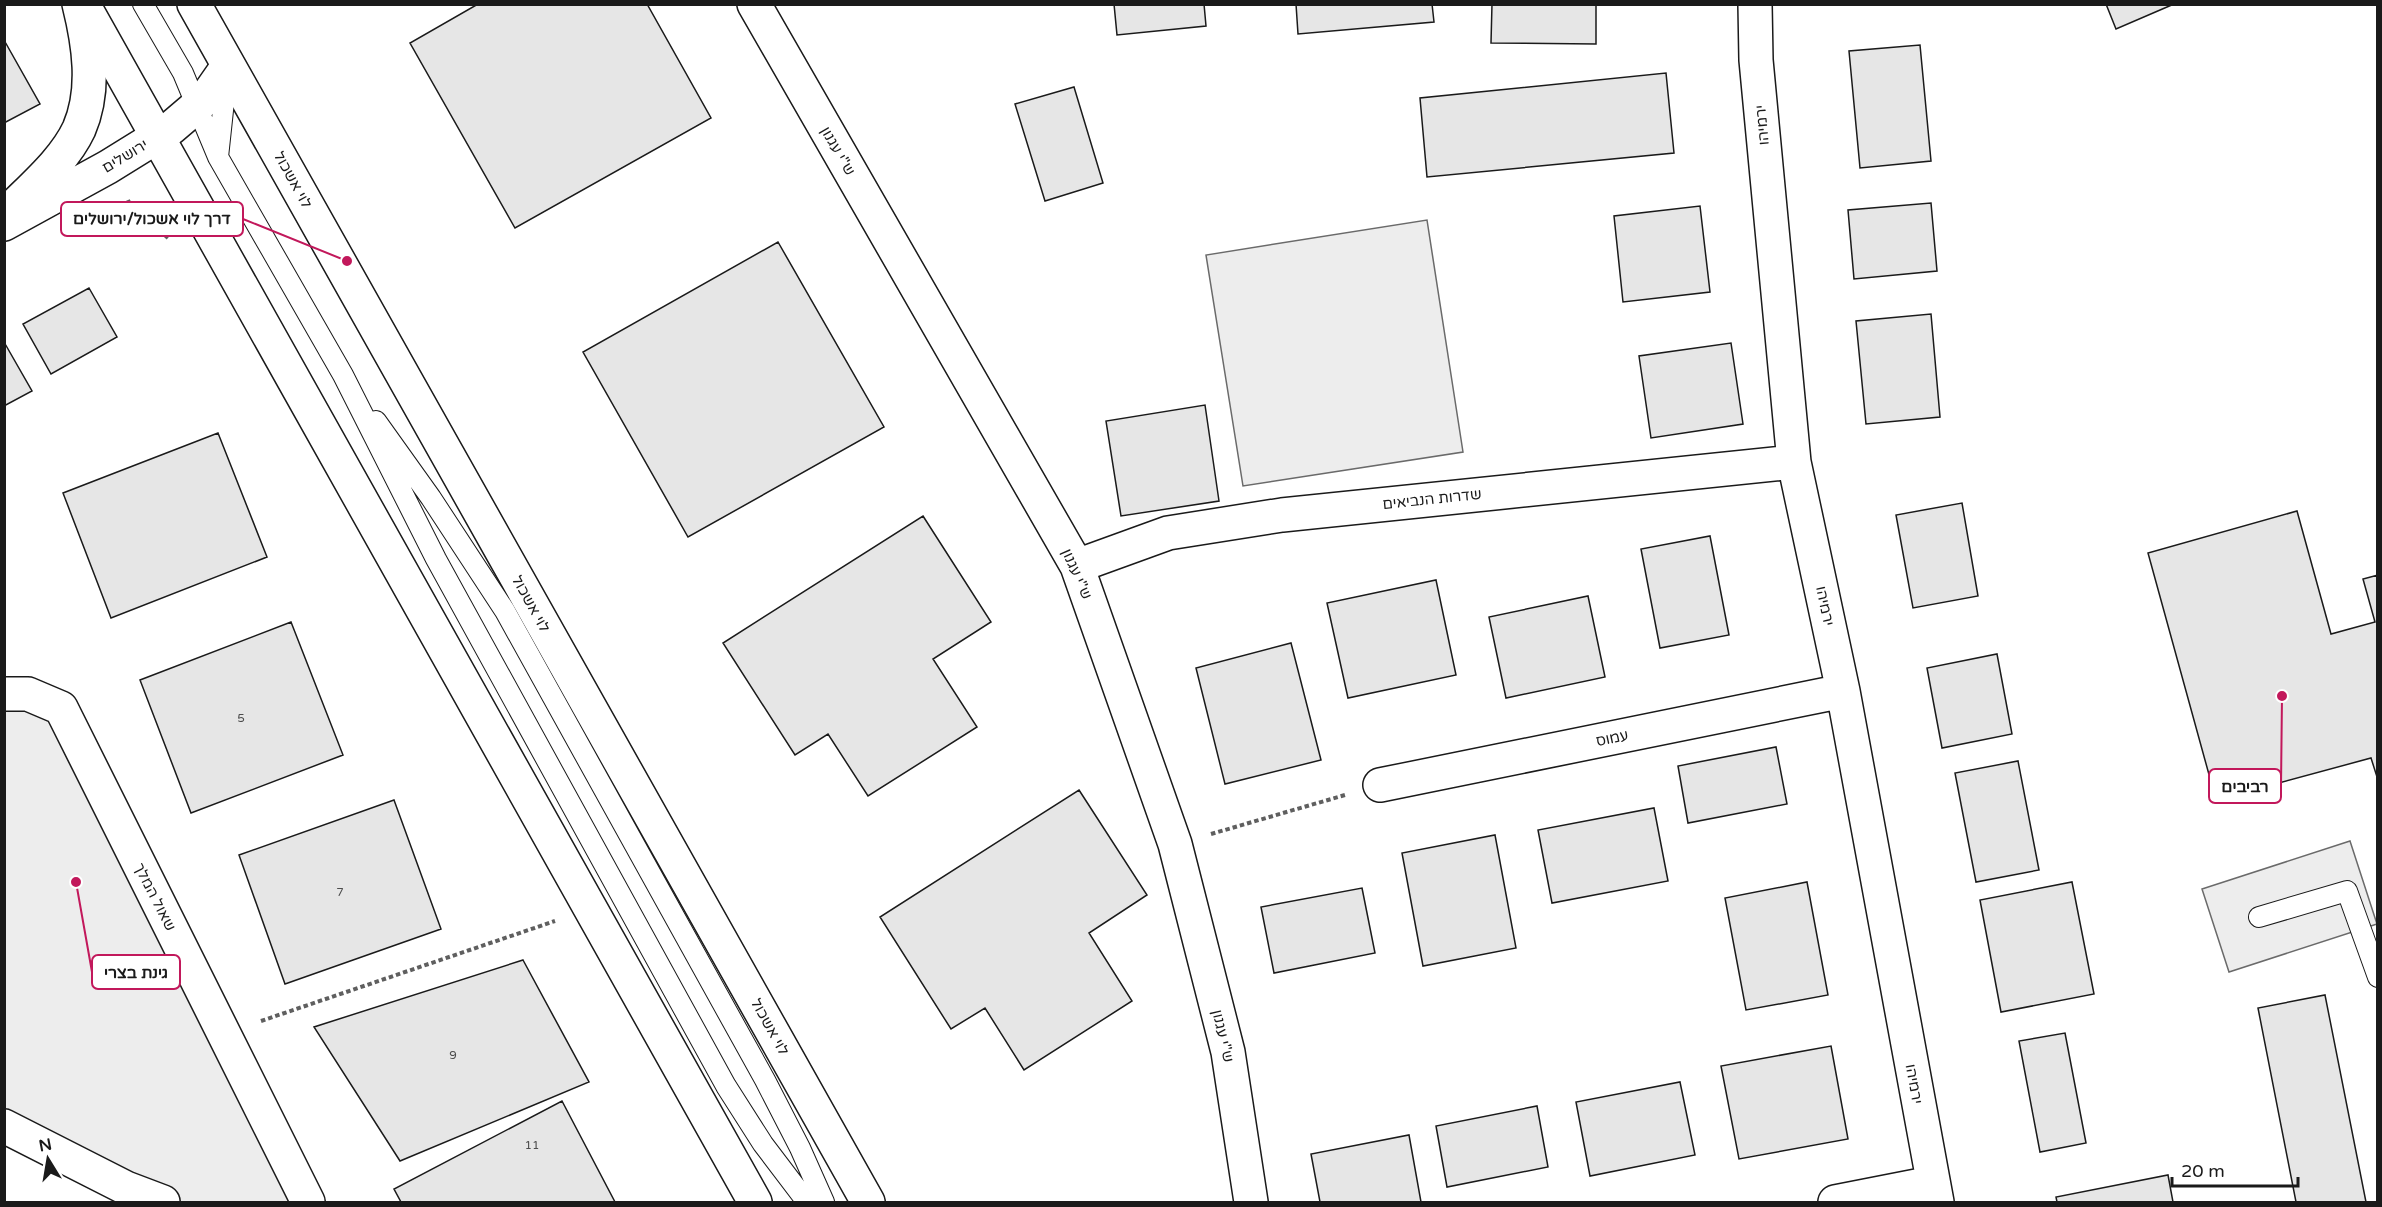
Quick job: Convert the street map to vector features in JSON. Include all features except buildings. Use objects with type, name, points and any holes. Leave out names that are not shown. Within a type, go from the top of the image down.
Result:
[{"type":"street","points":[[81,4],[755,1203]]},
{"type":"street","points":[[4,214],[45,176],[67,149],[79,129],[86,106],[89,78],[81,4]]},
{"type":"street","name":"לוי אשכול","points":[[194,4],[868,1203]]},
{"type":"street","name":"ש\"י עגנון","points":[[754,4],[1077,566],[1175,844],[1228,1052],[1251,1203]]},
{"type":"street","name":"ירמיהו","points":[[1755,4],[1756,60],[1794,462],[1843,691],[1935,1193]]},
{"type":"street","name":"ירושלים","points":[[4,224],[108,167],[157,137],[197,107],[213,90],[228,66]]},
{"type":"street","name":"שדרות הנביאים","points":[[1077,566],[1168,533],[1281,515],[1794,462]]},
{"type":"street","name":"עמוס","points":[[1380,785],[1843,691]]},
{"type":"street","name":"שאול המלך","points":[[4,694],[28,694],[61,708],[308,1203]]},
{"type":"street","points":[[4,1126],[126,1188],[163,1203]]},
{"type":"street","points":[[1835,1203],[1935,1193]]},
{"type":"lane","points":[[143,4],[183,73],[218,157],[343,375],[436,560],[726,1086],[763,1144],[807,1203]]},
{"type":"lane","points":[[218,157],[228,66]]},
{"type":"lane","points":[[343,375],[432,498],[505,611],[765,1080],[800,1148],[824,1203]]},
{"type":"lane","points":[[2259,917],[2348,891],[2378,978]]},
{"type":"path","points":[[1175,844],[1380,785]]},
{"type":"path","points":[[224,1034],[558,920]]},
{"type":"shaded area","points":[[1427,220],[1463,452],[1243,486],[1206,255]]},
{"type":"shaded area","points":[[4,698],[71,730],[308,1202],[181,1202],[34,1141],[5,1113]]},
{"type":"shaded area","points":[[2350,841],[2377,924],[2229,972],[2202,889]]},
{"type":"place","name":"דרך לוי אשכול/ירושלים","points":[[347,261]]},
{"type":"place","name":"רביבים","points":[[2282,696]]},
{"type":"place","name":"גינת בצרי","points":[[76,882]]}]
